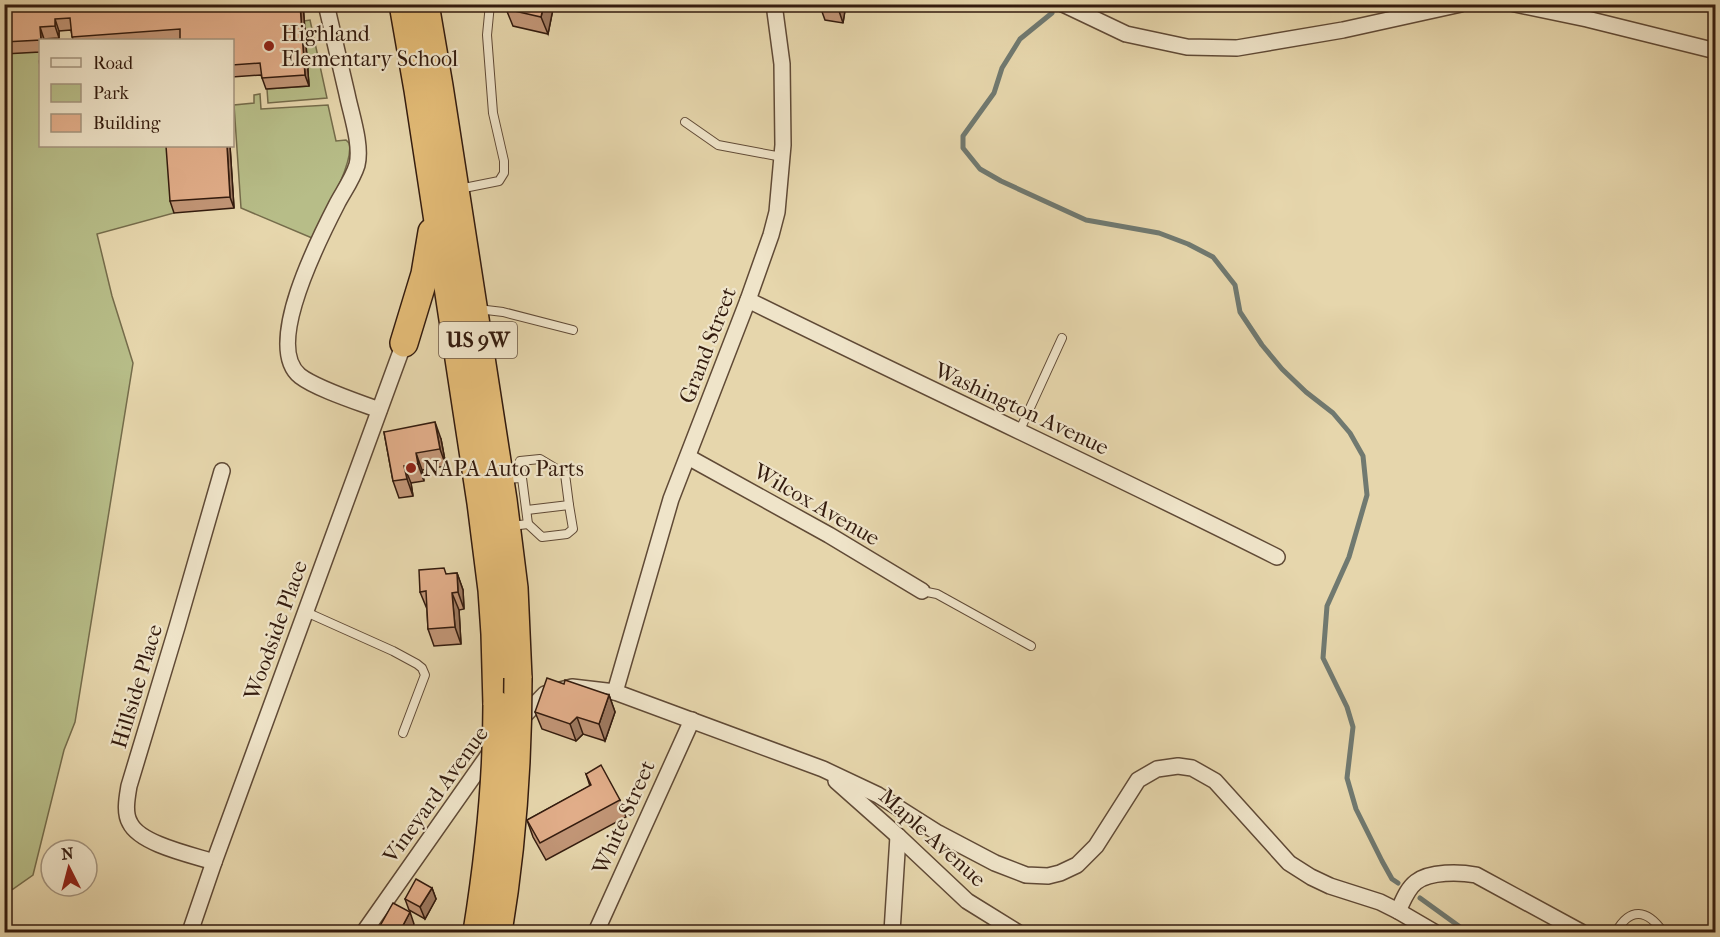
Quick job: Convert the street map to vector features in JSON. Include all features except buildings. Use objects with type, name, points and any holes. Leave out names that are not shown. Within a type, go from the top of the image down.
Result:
[{"type":"highway","name":"US 9W","points":[[403,4],[520,520],[514,588],[518,678],[514,811],[498,933]]},
{"type":"highway","name":"US 9W","points":[[425,4],[457,341],[482,503],[496,643],[497,705],[493,810],[477,933]]},
{"type":"highway","points":[[404,343],[425,274],[432,232],[444,186]]},
{"type":"highway","points":[[404,343],[411,333],[428,324],[438,325],[448,331],[457,341]]},
{"type":"street","points":[[326,4],[358,141],[357,165],[308,265],[288,334],[287,349],[290,364],[299,375],[314,384],[379,410]]},
{"type":"street","name":"Grand Street","points":[[615,692],[671,499],[748,300],[777,212],[782,157],[782,64],[774,4]]},
{"type":"street","points":[[1063,4],[1126,34],[1187,48],[1237,48],[1343,30],[1461,4]]},
{"type":"street","points":[[1515,4],[1716,51]]},
{"type":"street","name":"Washington Avenue","points":[[748,300],[1277,557]]},
{"type":"street","name":"Woodside Place","points":[[190,933],[404,343]]},
{"type":"street","name":"Wilcox Avenue","points":[[688,457],[829,535],[922,591]]},
{"type":"street","name":"Hillside Place","points":[[214,862],[155,843],[139,835],[129,822],[126,808],[129,786],[222,471]]},
{"type":"street","name":"Vineyard Avenue","points":[[364,933],[491,750],[544,694],[572,687],[615,692],[823,769],[878,795],[947,838],[994,863],[1026,874],[1048,876],[1077,865],[1096,846],[1138,780],[1157,769],[1178,766],[1192,768],[1215,781],[1289,863],[1330,886],[1398,910],[1434,933]]},
{"type":"street","name":"White Street","points":[[596,933],[692,720]]},
{"type":"street","name":"Maple Avenue","points":[[823,769],[967,901],[1017,933]]},
{"type":"street","points":[[892,933],[898,836]]},
{"type":"street","points":[[1398,910],[1410,888],[1416,882],[1425,877],[1459,872],[1476,875],[1581,933]]},
{"type":"lane","points":[[444,186],[499,181],[504,173],[504,160],[494,113],[487,35],[490,4]]},
{"type":"lane","points":[[685,122],[718,145],[782,157]]},
{"type":"lane","points":[[473,309],[503,312],[573,330]]},
{"type":"lane","points":[[1019,432],[1062,338]]},
{"type":"lane","points":[[511,479],[520,461],[540,459],[565,474],[573,529],[567,534],[542,537],[520,520]]},
{"type":"lane","points":[[520,520],[569,505]]},
{"type":"lane","points":[[922,591],[937,594],[1031,646]]},
{"type":"lane","points":[[306,612],[393,651],[422,668],[425,675],[403,733]]},
{"type":"lane","points":[[1616,933],[1622,921],[1639,914],[1650,919],[1663,933]]},
{"type":"green space","points":[[310,20],[327,98],[268,103],[267,89],[309,86],[304,21]]},
{"type":"green space","points":[[39,51],[39,147],[170,147],[174,213],[97,234],[112,296],[133,363],[75,722],[64,750],[42,838],[39,838],[39,851],[33,875],[5,893],[4,54]]},
{"type":"green space","points":[[260,94],[261,109],[328,105],[336,141],[346,140],[349,143],[350,152],[343,177],[312,238],[241,208],[234,105],[254,103],[254,95]]},
{"type":"waterway","points":[[1052,13],[1020,39],[1002,68],[994,93],[963,136],[963,148],[980,169],[1086,220],[1159,233],[1213,257],[1235,285],[1240,312],[1262,345],[1282,369],[1333,413],[1350,433],[1363,456],[1367,495],[1349,557],[1327,606],[1323,658],[1347,707],[1353,727],[1347,778],[1356,809],[1392,879],[1398,883]]},
{"type":"waterway","points":[[1420,898],[1467,932]]},
{"type":"place","name":"Highland Elementary School","points":[[269,46]]},
{"type":"place","name":"NAPA Auto Parts","points":[[411,468]]}]
